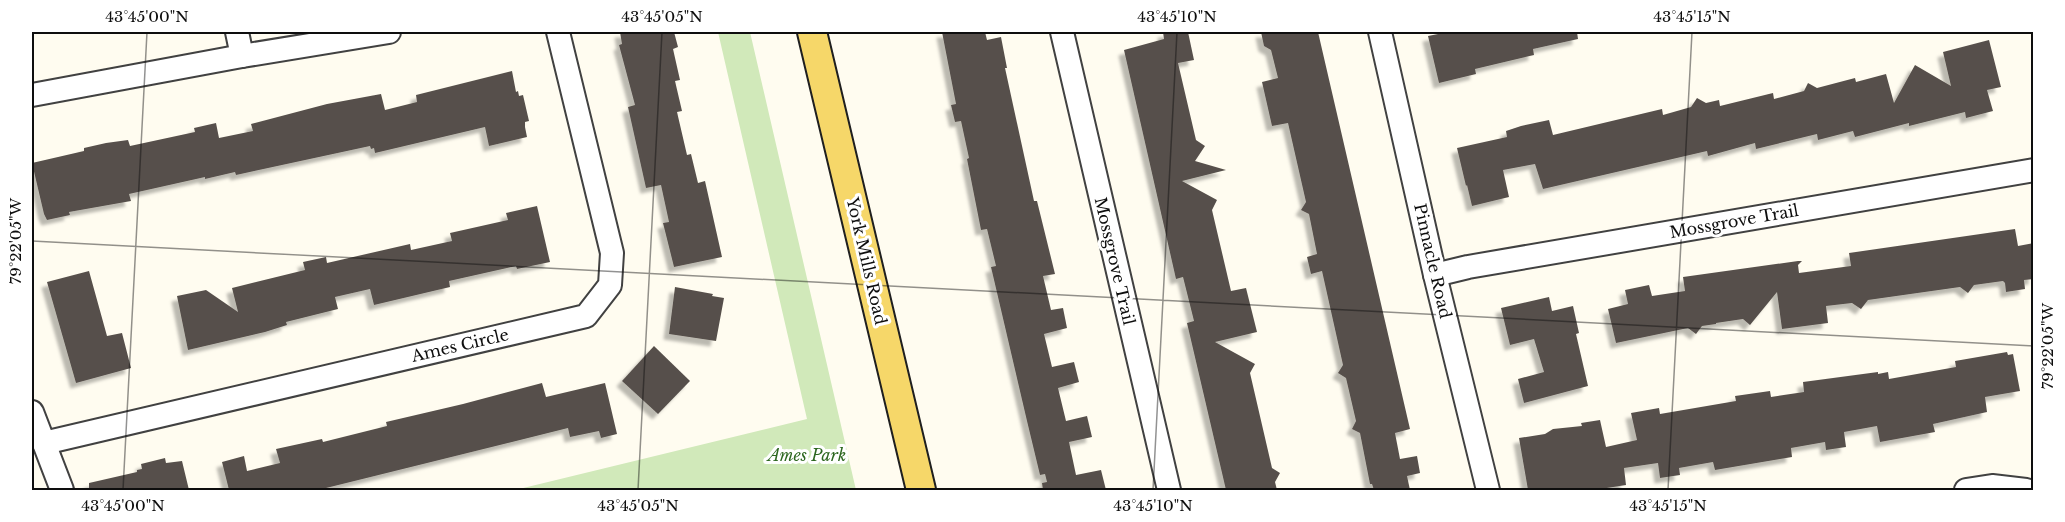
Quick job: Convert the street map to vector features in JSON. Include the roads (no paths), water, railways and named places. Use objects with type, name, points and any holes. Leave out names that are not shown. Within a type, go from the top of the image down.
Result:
[{"type":"main road","name":"York Mills Road","points":[[812,32],[921,490]]},
{"type":"street","points":[[237,32],[242,56]]},
{"type":"street","points":[[32,95],[242,56],[389,32]]},
{"type":"street","name":"Ames Circle","points":[[44,443],[585,316],[610,285],[612,253],[558,32]]},
{"type":"street","name":"Mossgrove Trail","points":[[1062,32],[1168,490]]},
{"type":"street","name":"Pinnacle Road","points":[[1380,32],[1435,275],[1488,490]]},
{"type":"street","name":"Mossgrove Trail","points":[[1435,275],[1468,267],[2034,170]]},
{"type":"street","points":[[32,412],[62,490]]},
{"type":"street","points":[[1966,490],[1992,486],[2026,490]]},
{"type":"park label","name":"Ames Park","points":[[807,455]]}]
